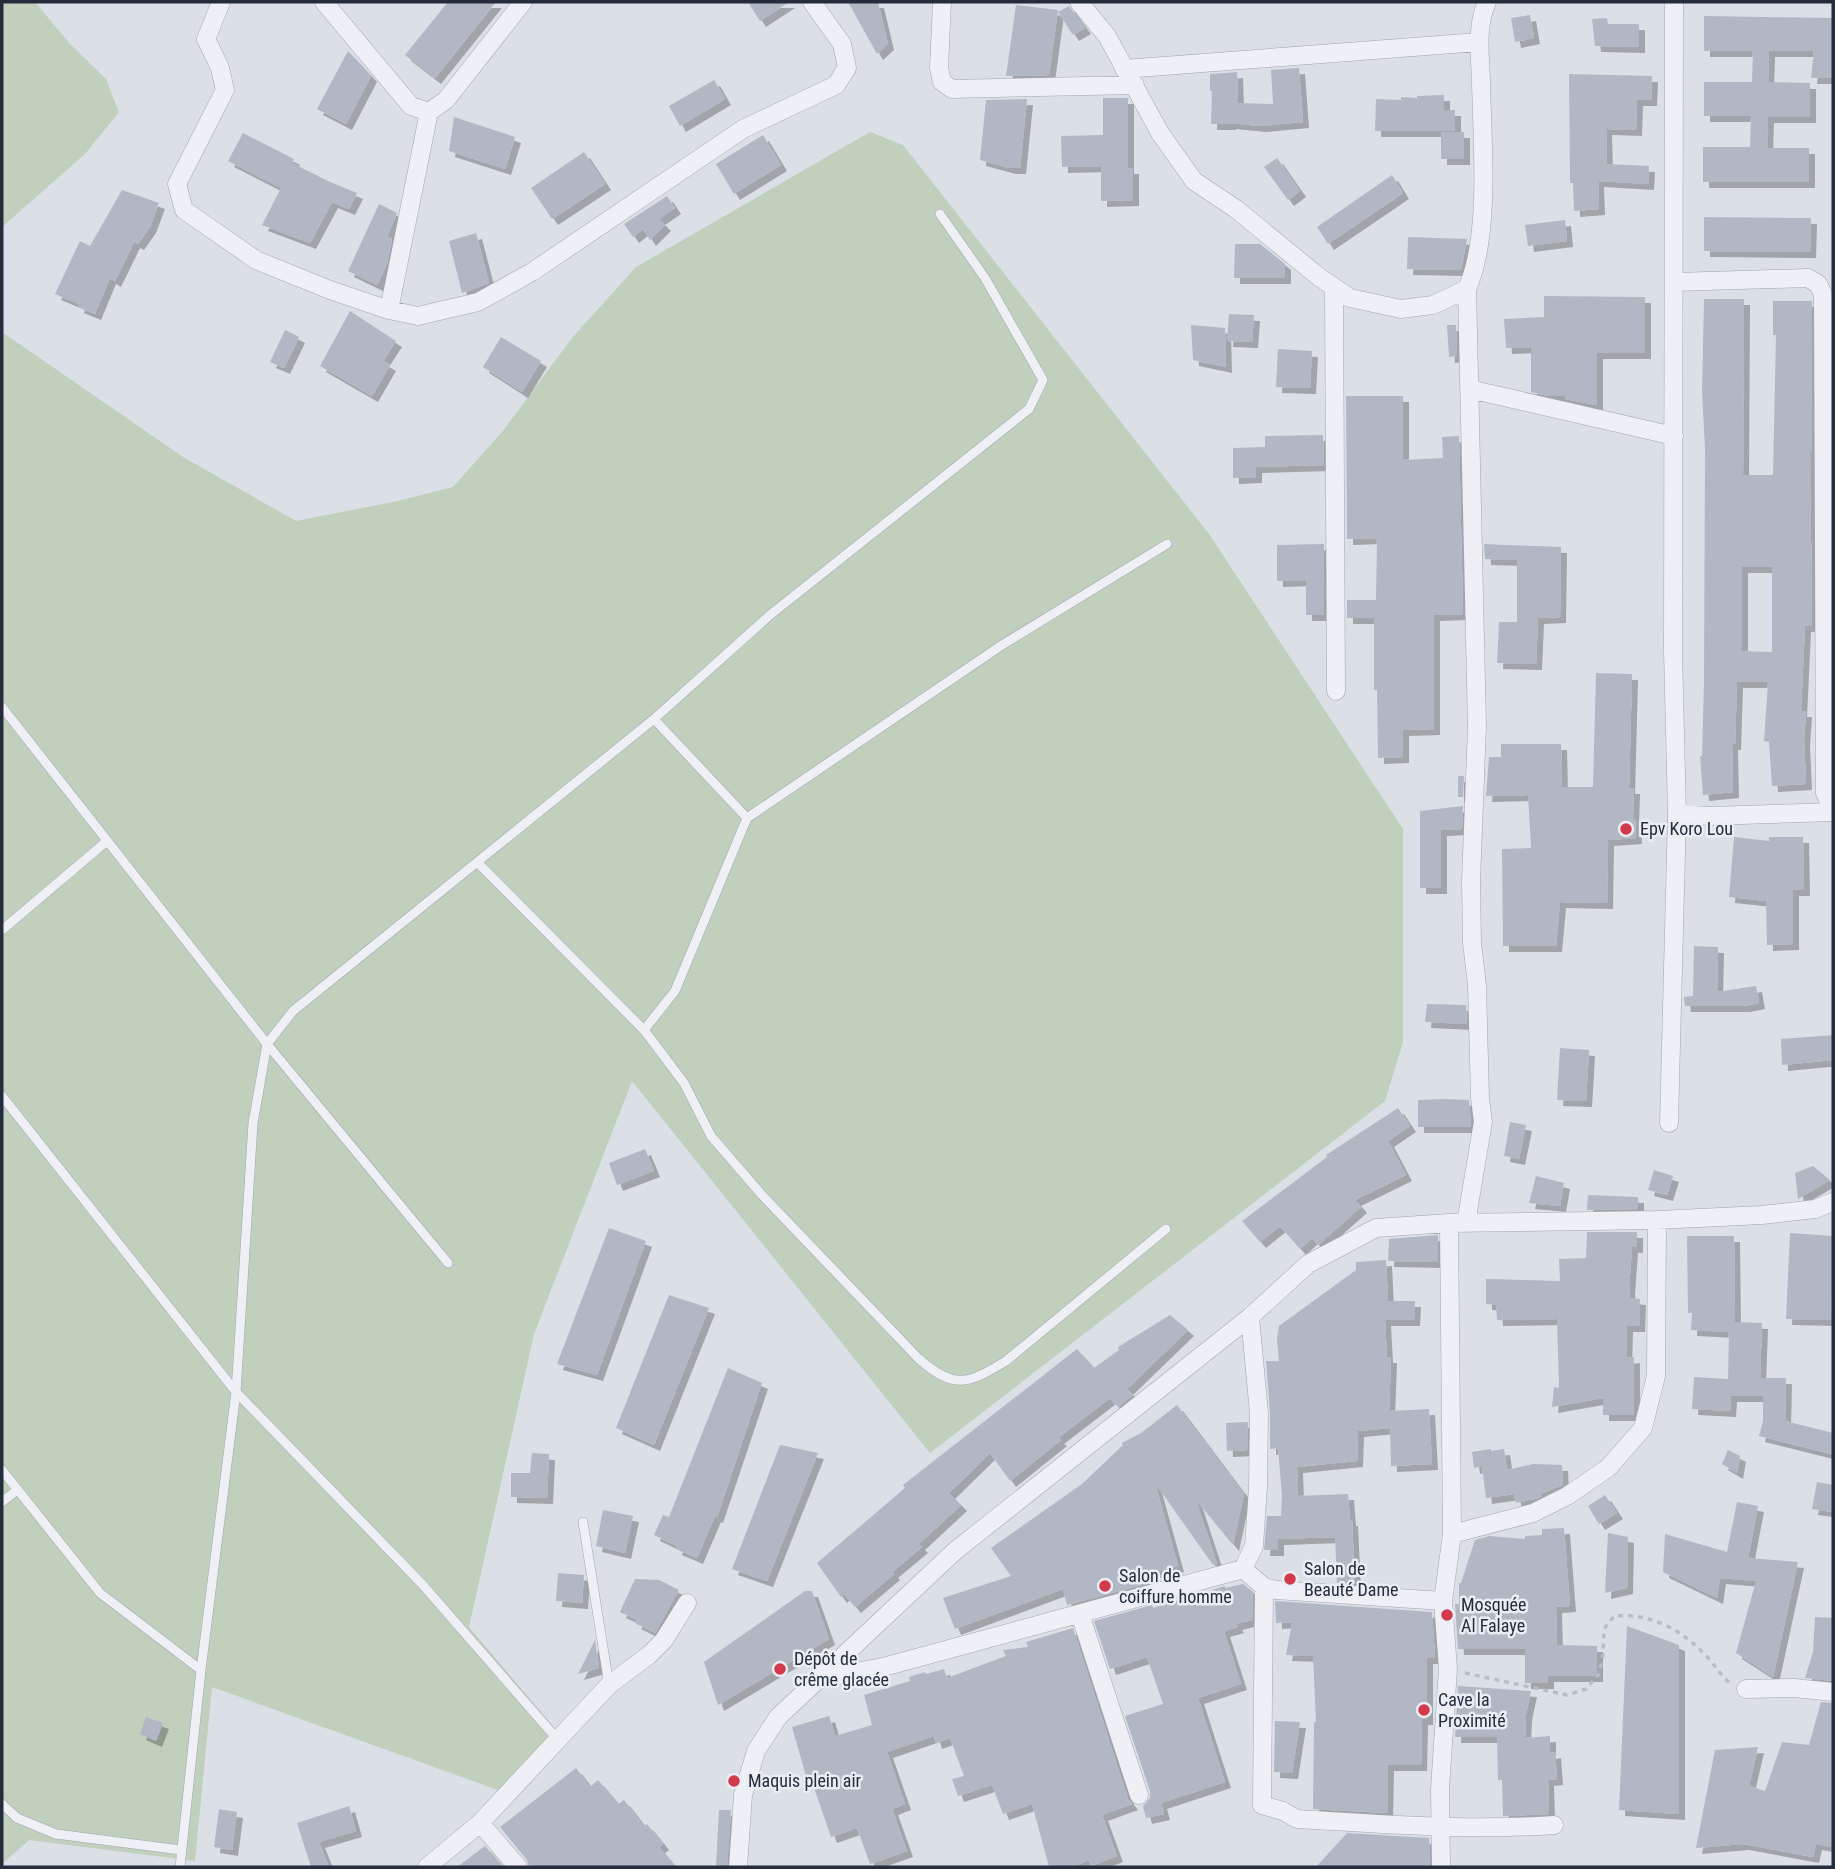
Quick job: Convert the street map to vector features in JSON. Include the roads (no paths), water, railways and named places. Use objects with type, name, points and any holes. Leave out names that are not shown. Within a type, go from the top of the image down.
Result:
[{"type":"street","points":[[221,2],[206,39],[220,68],[225,90],[177,184],[184,210],[256,260],[330,290],[389,310],[418,316],[478,302],[532,272],[743,129],[836,85],[847,68],[842,44],[812,2]]},
{"type":"street","points":[[324,2],[411,106],[429,112]]},
{"type":"street","points":[[389,310],[429,112],[446,100],[523,2]]},
{"type":"street","points":[[942,2],[939,68],[942,82],[953,89],[1135,85]]},
{"type":"street","points":[[1079,2],[1107,36],[1160,133],[1194,181],[1236,209],[1334,288],[1350,298],[1401,309],[1433,305],[1467,289]]},
{"type":"street","points":[[1441,1867],[1440,1789],[1448,1669],[1443,1601],[1452,1534],[1458,1223],[1483,1122],[1477,985],[1472,943],[1471,881],[1477,726],[1467,289],[1473,277],[1481,232],[1479,42],[1483,10],[1488,2]]},
{"type":"street","points":[[1669,1123],[1677,814],[1673,678],[1674,2]]},
{"type":"street","points":[[1124,69],[1479,42]]},
{"type":"street","points":[[1675,282],[1808,278],[1818,284],[1823,294],[1828,312],[1829,793],[1833,811],[1710,816],[1677,814]]},
{"type":"street","points":[[1334,288],[1336,691]]},
{"type":"street","points":[[1469,389],[1674,436]]},
{"type":"street","points":[[738,1867],[743,1795],[756,1751],[778,1717],[955,1551],[1250,1317],[1308,1264],[1376,1228],[1458,1223],[1657,1220],[1762,1215],[1815,1209],[1833,1202]]},
{"type":"street","points":[[1452,1534],[1533,1513],[1567,1496],[1608,1468],[1643,1428],[1656,1376],[1657,1220]]},
{"type":"street","points":[[816,1680],[887,1667],[1243,1569],[1254,1546],[1258,1487],[1259,1413],[1250,1317]]},
{"type":"street","points":[[1243,1569],[1264,1587],[1276,1590],[1443,1601]]},
{"type":"street","points":[[1264,1587],[1262,1805],[1283,1811],[1297,1819],[1441,1827],[1517,1828],[1554,1825]]},
{"type":"street","points":[[427,1867],[480,1823],[609,1685],[649,1655],[664,1640],[687,1603]]},
{"type":"street","points":[[1080,1614],[1139,1795]]},
{"type":"street","points":[[1746,1689],[1794,1688],[1833,1692]]},
{"type":"street","points":[[480,1823],[518,1867]]},
{"type":"lane","points":[[180,1867],[201,1670],[236,1392],[253,1123],[267,1044],[293,1011],[654,719],[770,615],[1029,409],[1043,380],[985,278],[940,214]]},
{"type":"lane","points":[[644,1030],[675,991],[747,818],[1002,645],[1167,544]]},
{"type":"lane","points":[[2,707],[267,1044],[448,1263]]},
{"type":"lane","points":[[654,719],[747,818]]},
{"type":"lane","points":[[2,930],[107,841]]},
{"type":"lane","points":[[478,863],[644,1030],[684,1083],[710,1136],[771,1205],[938,1376],[963,1382],[1006,1361],[1166,1229]]},
{"type":"lane","points":[[2,1096],[236,1392],[422,1584],[558,1740]]},
{"type":"lane","points":[[2,1470],[100,1593],[201,1670]]},
{"type":"lane","points":[[2,1502],[18,1490]]},
{"type":"lane","points":[[583,1522],[609,1685]]},
{"type":"lane","points":[[2,1804],[17,1818],[56,1834],[181,1850]]},
{"type":"place","name":"Epv Koro Lou","points":[[1626,829]]},
{"type":"place","name":"Salon de Beauté Dame","points":[[1290,1579]]},
{"type":"place","name":"Salon de coiffure homme","points":[[1105,1586]]},
{"type":"place","name":"Mosquée Al Falaye","points":[[1447,1615]]},
{"type":"place","name":"Dépôt de crême glacée","points":[[780,1669]]},
{"type":"place","name":"Cave la Proximité","points":[[1424,1710]]},
{"type":"place","name":"Maquis plein air","points":[[734,1781]]}]
